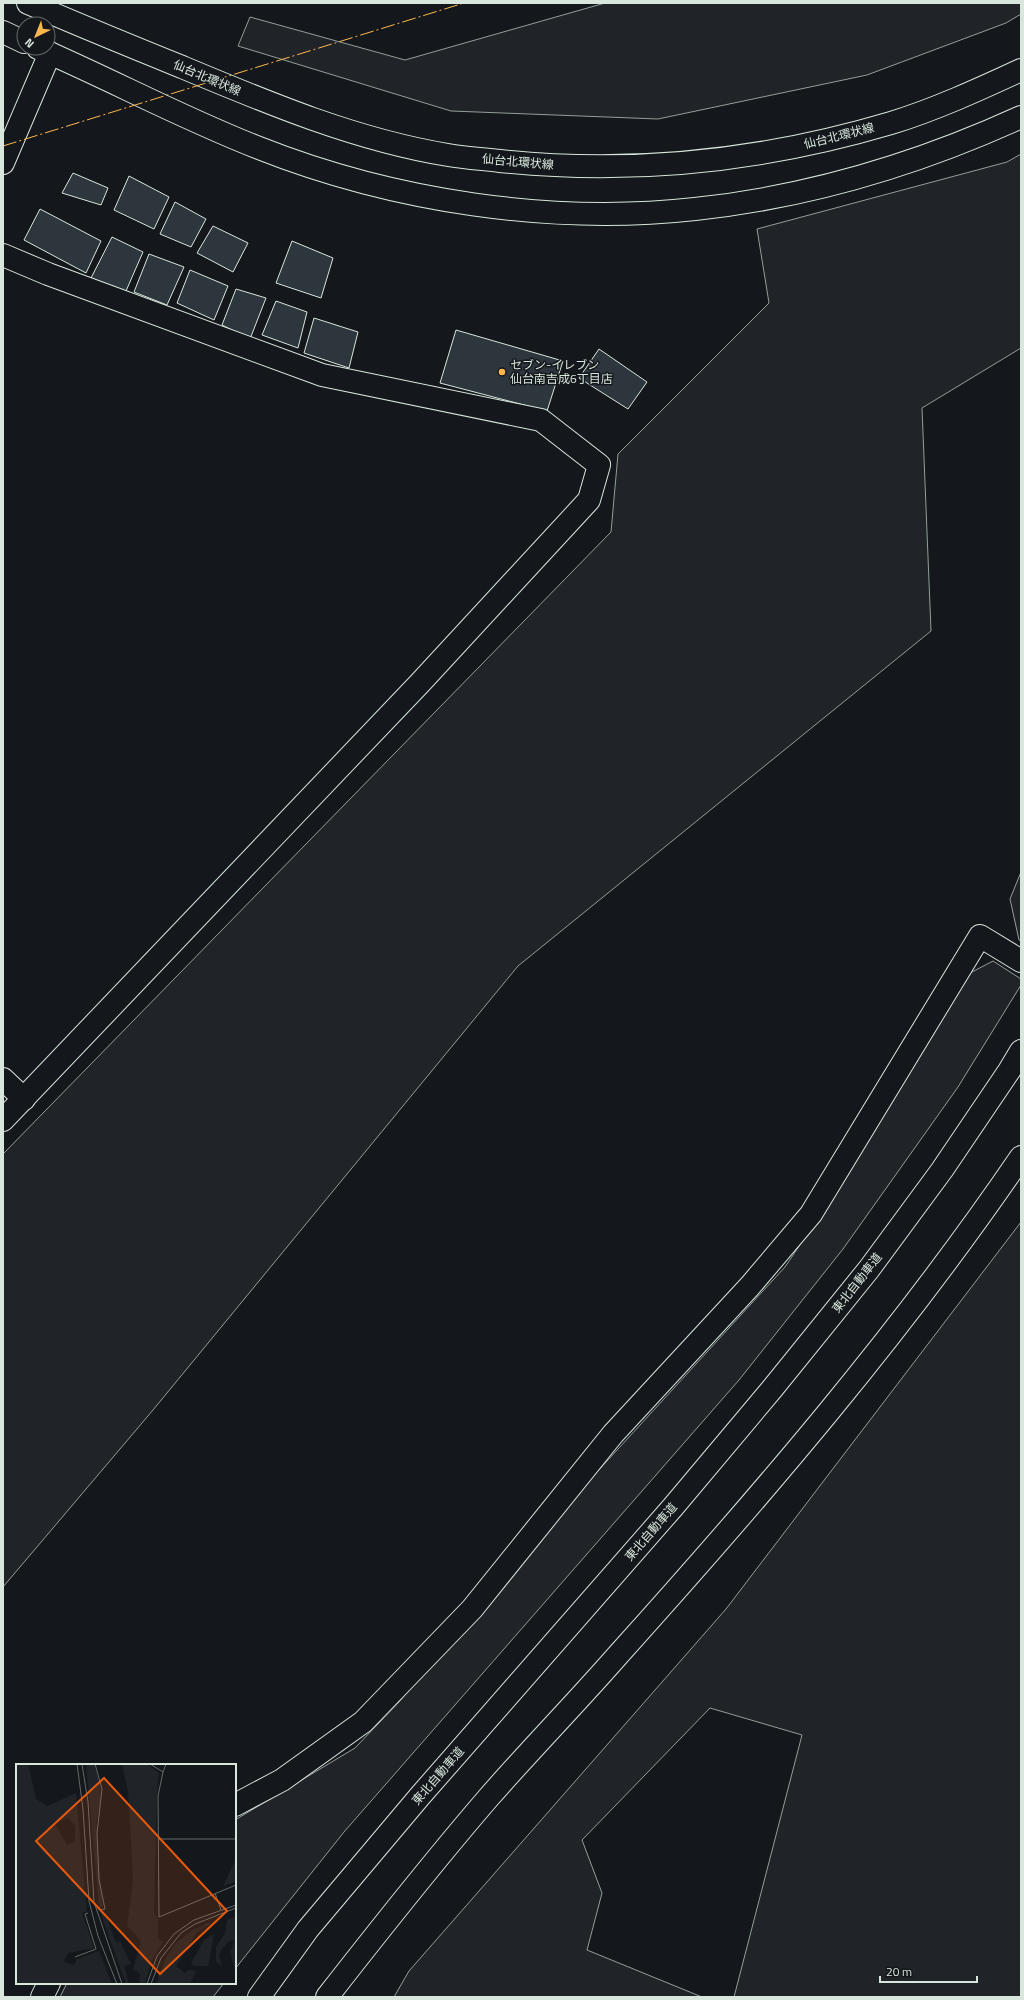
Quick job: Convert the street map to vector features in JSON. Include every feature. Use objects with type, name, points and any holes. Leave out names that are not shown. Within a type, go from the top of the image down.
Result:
[{"type":"main road","name":"仙台北環状線","points":[[28,3],[264,102],[358,134],[448,155],[540,165],[627,167],[710,161],[803,146],[893,122],[981,88],[1021,70]]},
{"type":"main road","points":[[3,32],[16,38]]},
{"type":"main road","points":[[56,55],[260,148],[343,176],[414,194],[484,206],[546,211],[612,214],[694,209],[769,197],[837,183],[907,162],[985,133],[1021,117]]},
{"type":"main road","points":[[3,163],[42,56]]},
{"type":"main road","points":[[3,255],[48,274],[322,375],[541,420],[599,465],[589,500],[420,684],[3,1120]]},
{"type":"main road","points":[[236,1804],[282,1780],[363,1722],[472,1609],[613,1434],[750,1286],[811,1214],[980,936],[1021,961]]},
{"type":"main road","name":"東北自動車道","points":[[259,1997],[328,1904],[772,1389],[869,1269],[938,1176],[1021,1051]]},
{"type":"main road","points":[[3,1079],[24,1099]]},
{"type":"main road","points":[[327,1997],[398,1905],[490,1796],[620,1653],[816,1426],[915,1304],[989,1204],[1021,1157]]},
{"type":"main road","points":[[42,1997],[48,1984]]},
{"type":"shaded area","points":[[605,3],[1021,3],[1021,14],[1006,23],[867,75],[658,119],[451,111],[238,46],[250,17],[405,60]]},
{"type":"shaded area","points":[[1021,154],[1021,348],[922,408],[931,631],[518,966],[153,1410],[3,1587],[3,1154],[611,532],[618,454],[769,303],[757,229],[1007,162]]},
{"type":"shaded area","points":[[1021,872],[1021,941],[1019,940],[1010,899]]},
{"type":"shaded area","points":[[993,961],[1021,979],[1021,985],[958,1087],[843,1249],[739,1380],[344,1832],[236,1968],[236,1819],[355,1748],[399,1702],[585,1485],[785,1267],[820,1215],[970,973]]},
{"type":"shaded area","points":[[1021,1222],[1021,1997],[734,1997],[802,1735],[710,1708],[582,1840],[602,1893],[587,1950],[702,1997],[394,1997],[409,1971],[726,1609]]},
{"type":"shaded area","points":[[66,1984],[223,1984],[213,1997],[60,1997]]},
{"type":"building","points":[[73,173],[108,188],[101,205],[62,193]]},
{"type":"building","points":[[129,176],[169,197],[154,229],[114,210]]},
{"type":"building","points":[[175,202],[206,219],[191,247],[160,234]]},
{"type":"building","points":[[40,209],[101,241],[86,273],[24,240]]},
{"type":"building","points":[[213,226],[248,243],[233,272],[197,253]]},
{"type":"building","points":[[112,237],[143,252],[126,291],[91,278]]},
{"type":"building","points":[[292,241],[333,258],[321,298],[276,283]]},
{"type":"building","points":[[149,254],[184,267],[167,305],[134,292]]},
{"type":"building","points":[[190,270],[228,286],[214,320],[177,303]]},
{"type":"building","points":[[236,289],[266,298],[250,339],[222,325]]},
{"type":"building","points":[[276,301],[307,312],[298,348],[262,335]]},
{"type":"building","points":[[314,318],[358,332],[349,368],[304,353]]},
{"type":"building","name":"セブン-イレブン 仙台南吉成6丁目店","points":[[456,330],[563,361],[547,411],[440,383]]},
{"type":"building","points":[[599,349],[647,382],[628,409],[579,378]]},
{"type":"power","points":[[3,146],[464,3]]},
{"type":"place","name":"セブン-イレブン 仙台南吉成6丁目店","points":[[502,372]]}]
